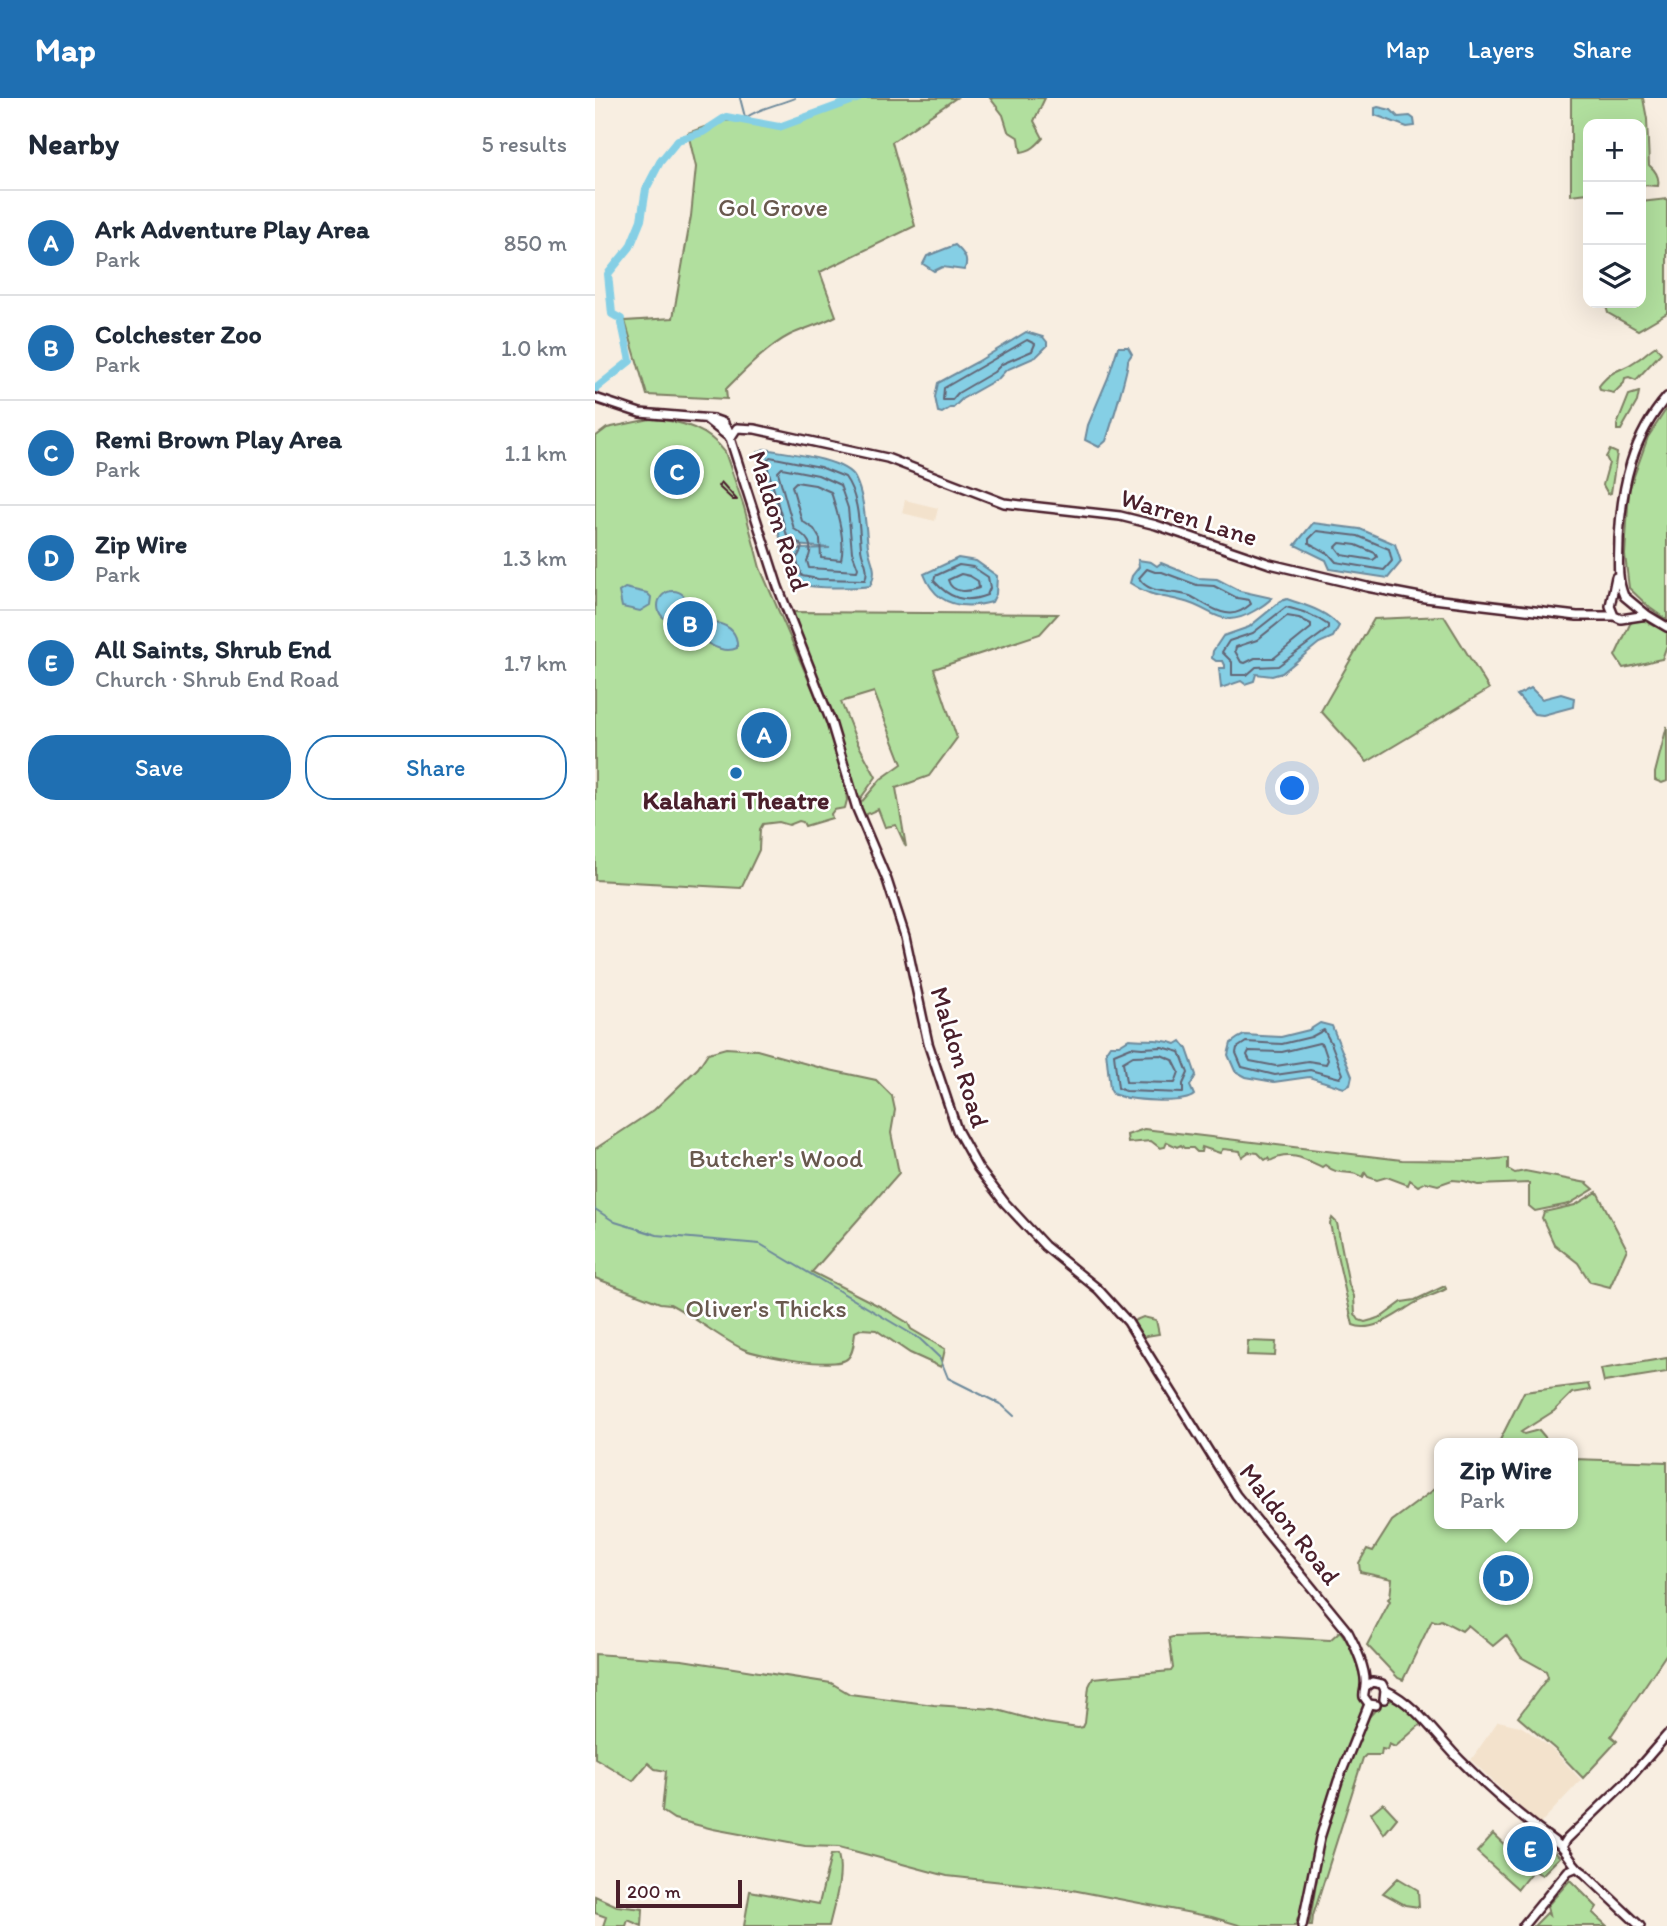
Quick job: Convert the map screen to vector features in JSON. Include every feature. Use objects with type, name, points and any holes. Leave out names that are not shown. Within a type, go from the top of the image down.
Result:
[{"type":"main road","points":[[1614,617],[1610,604],[1618,569],[1620,515],[1627,472],[1641,434],[1667,397]]},
{"type":"main road","points":[[595,398],[640,412],[721,422]]},
{"type":"main road","name":"Maldon Road","points":[[706,419],[730,438]]},
{"type":"main road","name":"Maldon Road","points":[[721,422],[730,432],[778,587],[831,722],[857,808],[887,880],[905,936],[928,1043],[957,1130],[978,1168],[1005,1203],[1045,1246],[1098,1289],[1128,1322],[1236,1495],[1344,1626],[1356,1647],[1369,1684]]},
{"type":"main road","name":"Warren Lane","points":[[721,422],[887,458],[1005,503],[1121,516],[1156,525],[1270,564],[1355,584],[1425,598],[1585,616],[1621,619],[1647,615]]},
{"type":"main road","points":[[730,438],[735,438],[743,428]]},
{"type":"main road","points":[[1618,569],[1625,596],[1647,615],[1667,627]]},
{"type":"main road","name":"Warren Lane","points":[[1585,616],[1610,604],[1617,597],[1625,596]]},
{"type":"main road","points":[[1629,616],[1632,602]]},
{"type":"main road","points":[[1372,1704],[1364,1697],[1369,1684],[1378,1683],[1406,1703],[1503,1801],[1539,1833],[1562,1847],[1575,1868],[1640,1926]]},
{"type":"main road","points":[[1384,1699],[1385,1690]]},
{"type":"main road","points":[[1304,1924],[1320,1838],[1338,1781],[1366,1714],[1372,1704],[1384,1699],[1406,1703]]},
{"type":"main road","points":[[1562,1847],[1627,1781],[1667,1735]]},
{"type":"main road","points":[[1523,1926],[1568,1871],[1575,1868]]},
{"type":"shaded area","points":[[905,500],[938,508],[935,521],[902,513]]},
{"type":"shaded area","points":[[1498,1721],[1520,1726],[1528,1731],[1553,1750],[1581,1780],[1539,1825],[1471,1760]]},
{"type":"green space","name":"Gol Grove","points":[[859,98],[956,98],[892,142],[915,226],[820,272],[836,316],[790,335],[773,346],[726,389],[727,399],[647,395],[625,321],[673,318],[691,216],[696,167],[688,133],[721,121],[747,120],[779,127]]},
{"type":"green space","points":[[990,98],[1045,98],[1034,121],[1043,138],[1033,147],[1021,152],[1019,138],[1008,131],[1003,115]]},
{"type":"green space","points":[[1571,98],[1643,98],[1647,119],[1649,165],[1657,174],[1658,186],[1646,185],[1646,119],[1583,119],[1583,194],[1571,195]]},
{"type":"green space","points":[[1667,199],[1667,313],[1638,330],[1608,313],[1606,308],[1646,308],[1646,201]]},
{"type":"green space","points":[[1656,346],[1661,353],[1636,380],[1625,378],[1624,383],[1614,393],[1600,390],[1599,386],[1609,376]]},
{"type":"green space","points":[[1639,392],[1637,402],[1621,430],[1617,430],[1629,395]]},
{"type":"green space","points":[[1667,408],[1667,620],[1629,588],[1625,555],[1629,490],[1648,437]]},
{"type":"green space","points":[[650,419],[671,421],[701,431],[725,452],[744,507],[760,568],[829,727],[843,769],[847,800],[845,808],[834,810],[832,818],[805,826],[799,821],[789,825],[779,822],[763,824],[760,829],[759,850],[741,888],[595,880],[595,437],[607,428]]},
{"type":"green space","points":[[1610,450],[1617,453],[1611,493],[1608,494],[1603,485],[1609,463],[1606,457]]},
{"type":"green space","points":[[792,612],[1058,614],[1040,634],[934,669],[957,738],[929,776],[896,788],[906,847],[896,825],[885,827],[878,809],[863,816],[859,805],[881,779],[902,764],[874,692],[841,702],[857,742],[876,777],[860,799],[856,794],[835,722]]},
{"type":"green space","points":[[1444,616],[1489,689],[1367,762],[1321,711],[1374,619]]},
{"type":"green space","points":[[1634,620],[1645,621],[1667,632],[1667,645],[1662,659],[1623,668],[1615,656]]},
{"type":"green space","points":[[1667,726],[1667,781],[1662,783],[1655,780],[1655,773]]},
{"type":"green space","name":"Butcher's Wood","points":[[726,1048],[757,1050],[876,1080],[892,1096],[895,1110],[891,1133],[899,1173],[812,1272],[883,1308],[945,1349],[941,1367],[910,1353],[876,1330],[861,1329],[855,1332],[851,1353],[841,1361],[797,1361],[751,1352],[670,1304],[660,1303],[595,1278],[595,1149],[654,1110],[698,1068],[708,1053]]},
{"type":"green space","points":[[1144,1129],[1402,1160],[1471,1161],[1508,1158],[1508,1169],[1515,1173],[1525,1171],[1587,1183],[1594,1189],[1569,1204],[1535,1211],[1529,1206],[1529,1183],[1478,1185],[1452,1180],[1438,1185],[1426,1182],[1418,1186],[1410,1180],[1408,1185],[1387,1177],[1377,1180],[1365,1173],[1363,1177],[1336,1171],[1297,1157],[1284,1156],[1270,1161],[1258,1153],[1249,1152],[1242,1157],[1240,1151],[1223,1149],[1220,1153],[1202,1147],[1201,1152],[1197,1152],[1193,1148],[1184,1148],[1181,1145],[1177,1147],[1167,1142],[1165,1147],[1160,1148],[1151,1141],[1128,1143],[1127,1135]]},
{"type":"green space","points":[[1597,1192],[1627,1249],[1610,1287],[1590,1282],[1578,1263],[1554,1244],[1542,1218],[1544,1212],[1575,1205]]},
{"type":"green space","points":[[1332,1218],[1337,1223],[1349,1285],[1354,1296],[1355,1314],[1359,1320],[1372,1320],[1383,1316],[1402,1302],[1415,1300],[1445,1286],[1446,1289],[1375,1325],[1353,1325],[1330,1224]]},
{"type":"green space","points":[[1143,1317],[1156,1320],[1159,1334],[1141,1337],[1131,1322]]},
{"type":"green space","points":[[1248,1341],[1276,1342],[1275,1356],[1247,1355]]},
{"type":"green space","points":[[1667,1358],[1667,1372],[1604,1382],[1601,1369]]},
{"type":"green space","points":[[1588,1384],[1590,1390],[1572,1393],[1554,1411],[1521,1432],[1524,1434],[1539,1430],[1546,1438],[1501,1438],[1524,1392]]},
{"type":"green space","points":[[1578,1459],[1667,1462],[1667,1653],[1611,1736],[1617,1741],[1583,1778],[1518,1717],[1548,1677],[1546,1671],[1521,1657],[1506,1635],[1493,1646],[1468,1625],[1462,1631],[1441,1620],[1432,1620],[1403,1680],[1367,1645],[1390,1601],[1388,1599],[1392,1579],[1360,1572],[1359,1563],[1367,1549],[1373,1551],[1392,1521],[1434,1490],[1434,1529],[1578,1529]]},
{"type":"green space","points":[[1340,1631],[1358,1667],[1364,1707],[1360,1724],[1340,1763],[1330,1791],[1295,1926],[1242,1926],[1212,1917],[1067,1889],[947,1876],[839,1847],[805,1846],[713,1829],[674,1819],[662,1811],[666,1771],[655,1769],[648,1763],[633,1781],[595,1758],[595,1654],[682,1660],[831,1683],[850,1694],[934,1705],[994,1709],[1045,1723],[1078,1728],[1085,1723],[1089,1686],[1093,1678],[1171,1671],[1173,1668],[1169,1638],[1242,1635],[1330,1640]]},
{"type":"green space","points":[[1392,1700],[1404,1706],[1421,1724],[1395,1747],[1389,1744],[1387,1750],[1382,1749],[1381,1755],[1366,1755],[1363,1758],[1312,1926],[1309,1926],[1322,1848],[1333,1805],[1367,1719],[1381,1704]]},
{"type":"green space","points":[[1383,1803],[1397,1818],[1384,1834],[1371,1813]]},
{"type":"green space","points":[[1527,1828],[1560,1857],[1542,1875],[1533,1870],[1518,1889],[1477,1852],[1493,1834],[1508,1848]]},
{"type":"green space","points":[[838,1854],[839,1881],[829,1926],[744,1926],[750,1891],[819,1904],[831,1855]]},
{"type":"green space","points":[[1398,1878],[1418,1890],[1419,1907],[1405,1905],[1383,1893]]},
{"type":"green space","points":[[1570,1880],[1597,1907],[1593,1913],[1607,1926],[1534,1926],[1547,1913],[1549,1915],[1547,1906]]},
{"type":"green space","points":[[595,1896],[617,1906],[643,1909],[642,1926],[628,1920],[626,1926],[603,1926],[606,1917],[595,1913]]},
{"type":"water","points":[[1375,108],[1391,110],[1398,117],[1410,116],[1414,119],[1415,126],[1407,127],[1375,115]]},
{"type":"water","points":[[955,245],[966,260],[964,270],[942,267],[934,271],[923,264],[927,256]]},
{"type":"water","points":[[1026,332],[1043,337],[1047,346],[1036,357],[1006,370],[999,378],[962,399],[953,408],[938,412],[935,397],[938,383]]},
{"type":"water","points":[[1118,347],[1128,347],[1132,354],[1128,360],[1106,441],[1099,447],[1085,440],[1088,425]]},
{"type":"water","points":[[764,449],[827,461],[849,471],[855,478],[863,503],[874,570],[870,586],[821,587],[803,585],[796,581],[789,552],[797,549],[830,548],[782,544],[758,460],[758,452]]},
{"type":"water","points":[[1313,523],[1360,529],[1395,544],[1401,562],[1388,578],[1330,569],[1326,560],[1295,545]]},
{"type":"water","points":[[958,558],[976,561],[997,576],[996,594],[992,602],[960,605],[935,593],[924,574]]},
{"type":"water","points":[[1138,560],[1157,566],[1161,563],[1198,578],[1217,579],[1240,591],[1272,598],[1242,617],[1224,618],[1193,604],[1150,593],[1130,583],[1139,567]]},
{"type":"water","points":[[625,588],[647,593],[651,597],[650,605],[640,611],[622,607],[619,592]]},
{"type":"water","points":[[673,591],[679,592],[687,600],[687,612],[679,620],[673,621],[667,620],[659,612],[658,606],[659,600],[667,592]]},
{"type":"water","points":[[1287,599],[1328,616],[1339,626],[1333,637],[1319,643],[1282,673],[1272,676],[1256,674],[1254,681],[1245,684],[1241,681],[1221,688],[1219,668],[1225,668],[1225,665],[1223,661],[1212,658],[1213,651],[1223,636],[1249,627]]},
{"type":"water","points":[[706,608],[717,623],[732,631],[737,648],[731,650],[716,647],[691,629],[688,624],[692,615]]},
{"type":"water","points":[[1531,688],[1542,699],[1561,694],[1574,698],[1573,707],[1543,715],[1534,714],[1517,695]]},
{"type":"water","points":[[1320,1023],[1332,1026],[1352,1076],[1350,1085],[1344,1088],[1309,1077],[1274,1082],[1246,1077],[1235,1071],[1228,1055],[1231,1043],[1238,1038],[1244,1035],[1281,1037],[1309,1030]]},
{"type":"water","points":[[1129,1039],[1159,1040],[1176,1044],[1181,1041],[1187,1049],[1196,1075],[1190,1086],[1194,1095],[1167,1101],[1142,1100],[1113,1094],[1110,1089],[1106,1051],[1110,1045],[1119,1045]]},
{"type":"waterway","points":[[740,98],[745,117]]},
{"type":"waterway","points":[[747,120],[745,118],[758,111],[795,98]]},
{"type":"waterway","points":[[595,389],[630,361],[621,319],[612,314],[608,274],[630,247],[641,220],[646,189],[660,162],[678,140],[703,132],[726,117],[779,127],[859,98]]},
{"type":"waterway","points":[[595,1209],[615,1222],[657,1235],[760,1244],[920,1339],[940,1358],[948,1378],[1002,1405],[1014,1416]]},
{"type":"tram line","points":[[721,482],[737,500],[733,500],[718,486],[721,482]]},
{"type":"place","name":"Remi Brown Play Area","points":[[677,472]]},
{"type":"place","name":"Colchester Zoo","points":[[690,624]]},
{"type":"place","name":"Ark Adventure Play Area","points":[[764,735]]},
{"type":"place","name":"Kalahari Theatre","points":[[736,773]]},
{"type":"place","name":"Zip Wire","points":[[1506,1578]]},
{"type":"place","name":"All Saints, Shrub End","points":[[1530,1849]]},
{"type":"park label","name":"Oliver's Thicks","points":[[766,1308]]}]
